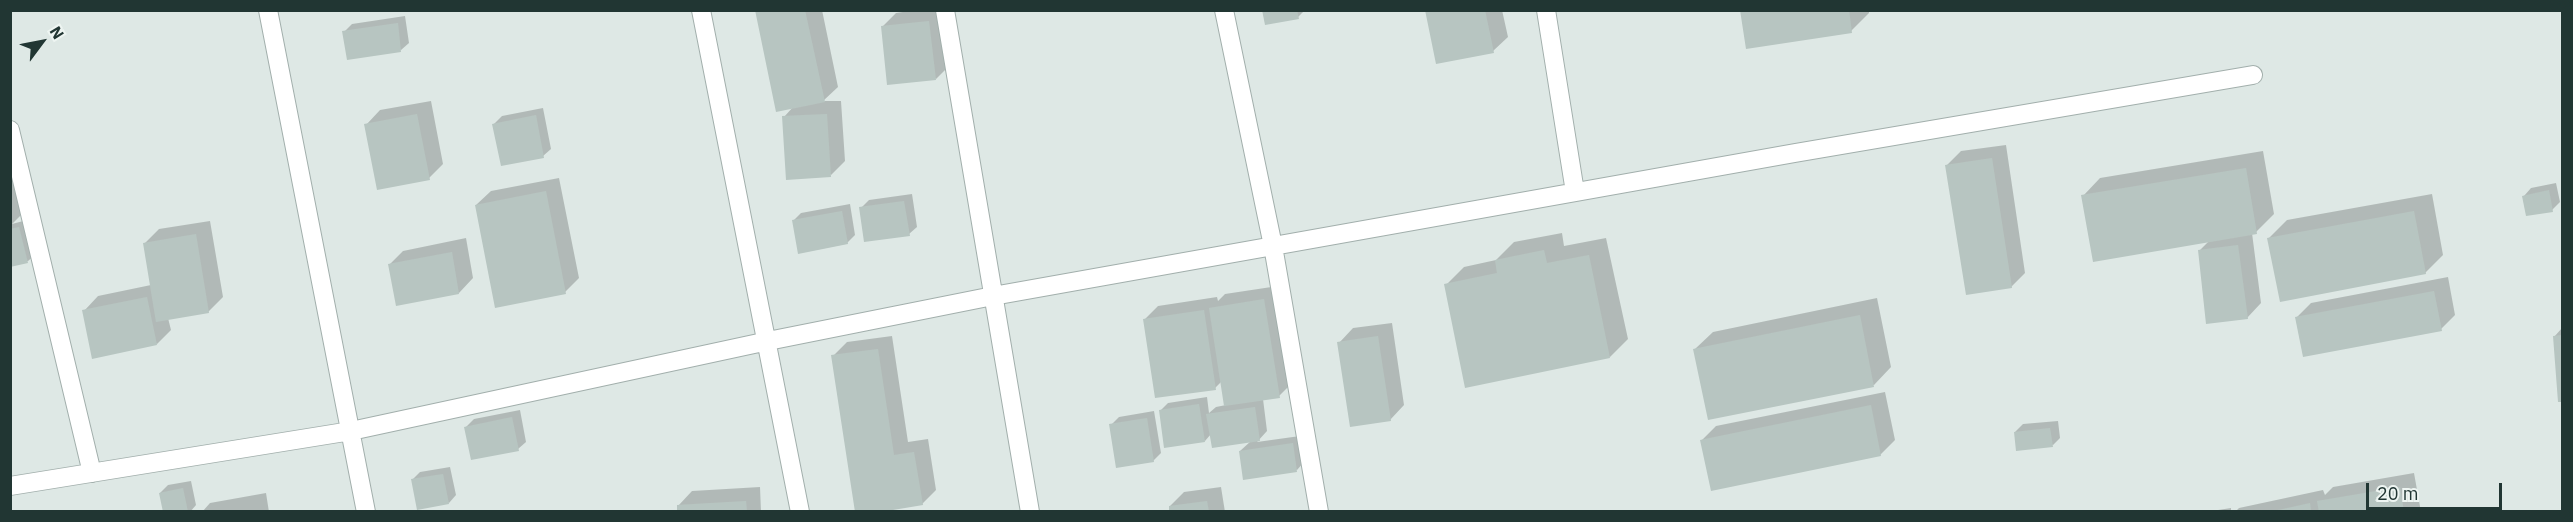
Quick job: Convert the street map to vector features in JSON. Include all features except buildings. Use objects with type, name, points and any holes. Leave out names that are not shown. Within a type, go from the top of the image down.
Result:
[{"type":"street","points":[[268,10],[366,512]]},
{"type":"street","points":[[700,10],[768,341],[800,512]]},
{"type":"street","points":[[945,10],[1030,512]]},
{"type":"street","points":[[1224,10],[1273,246],[1319,512]]},
{"type":"street","points":[[1546,10],[1575,192]]},
{"type":"street","points":[[10,486],[351,431],[768,341],[993,296],[1575,192],[2253,75]]},
{"type":"street","points":[[10,130],[92,473]]}]
